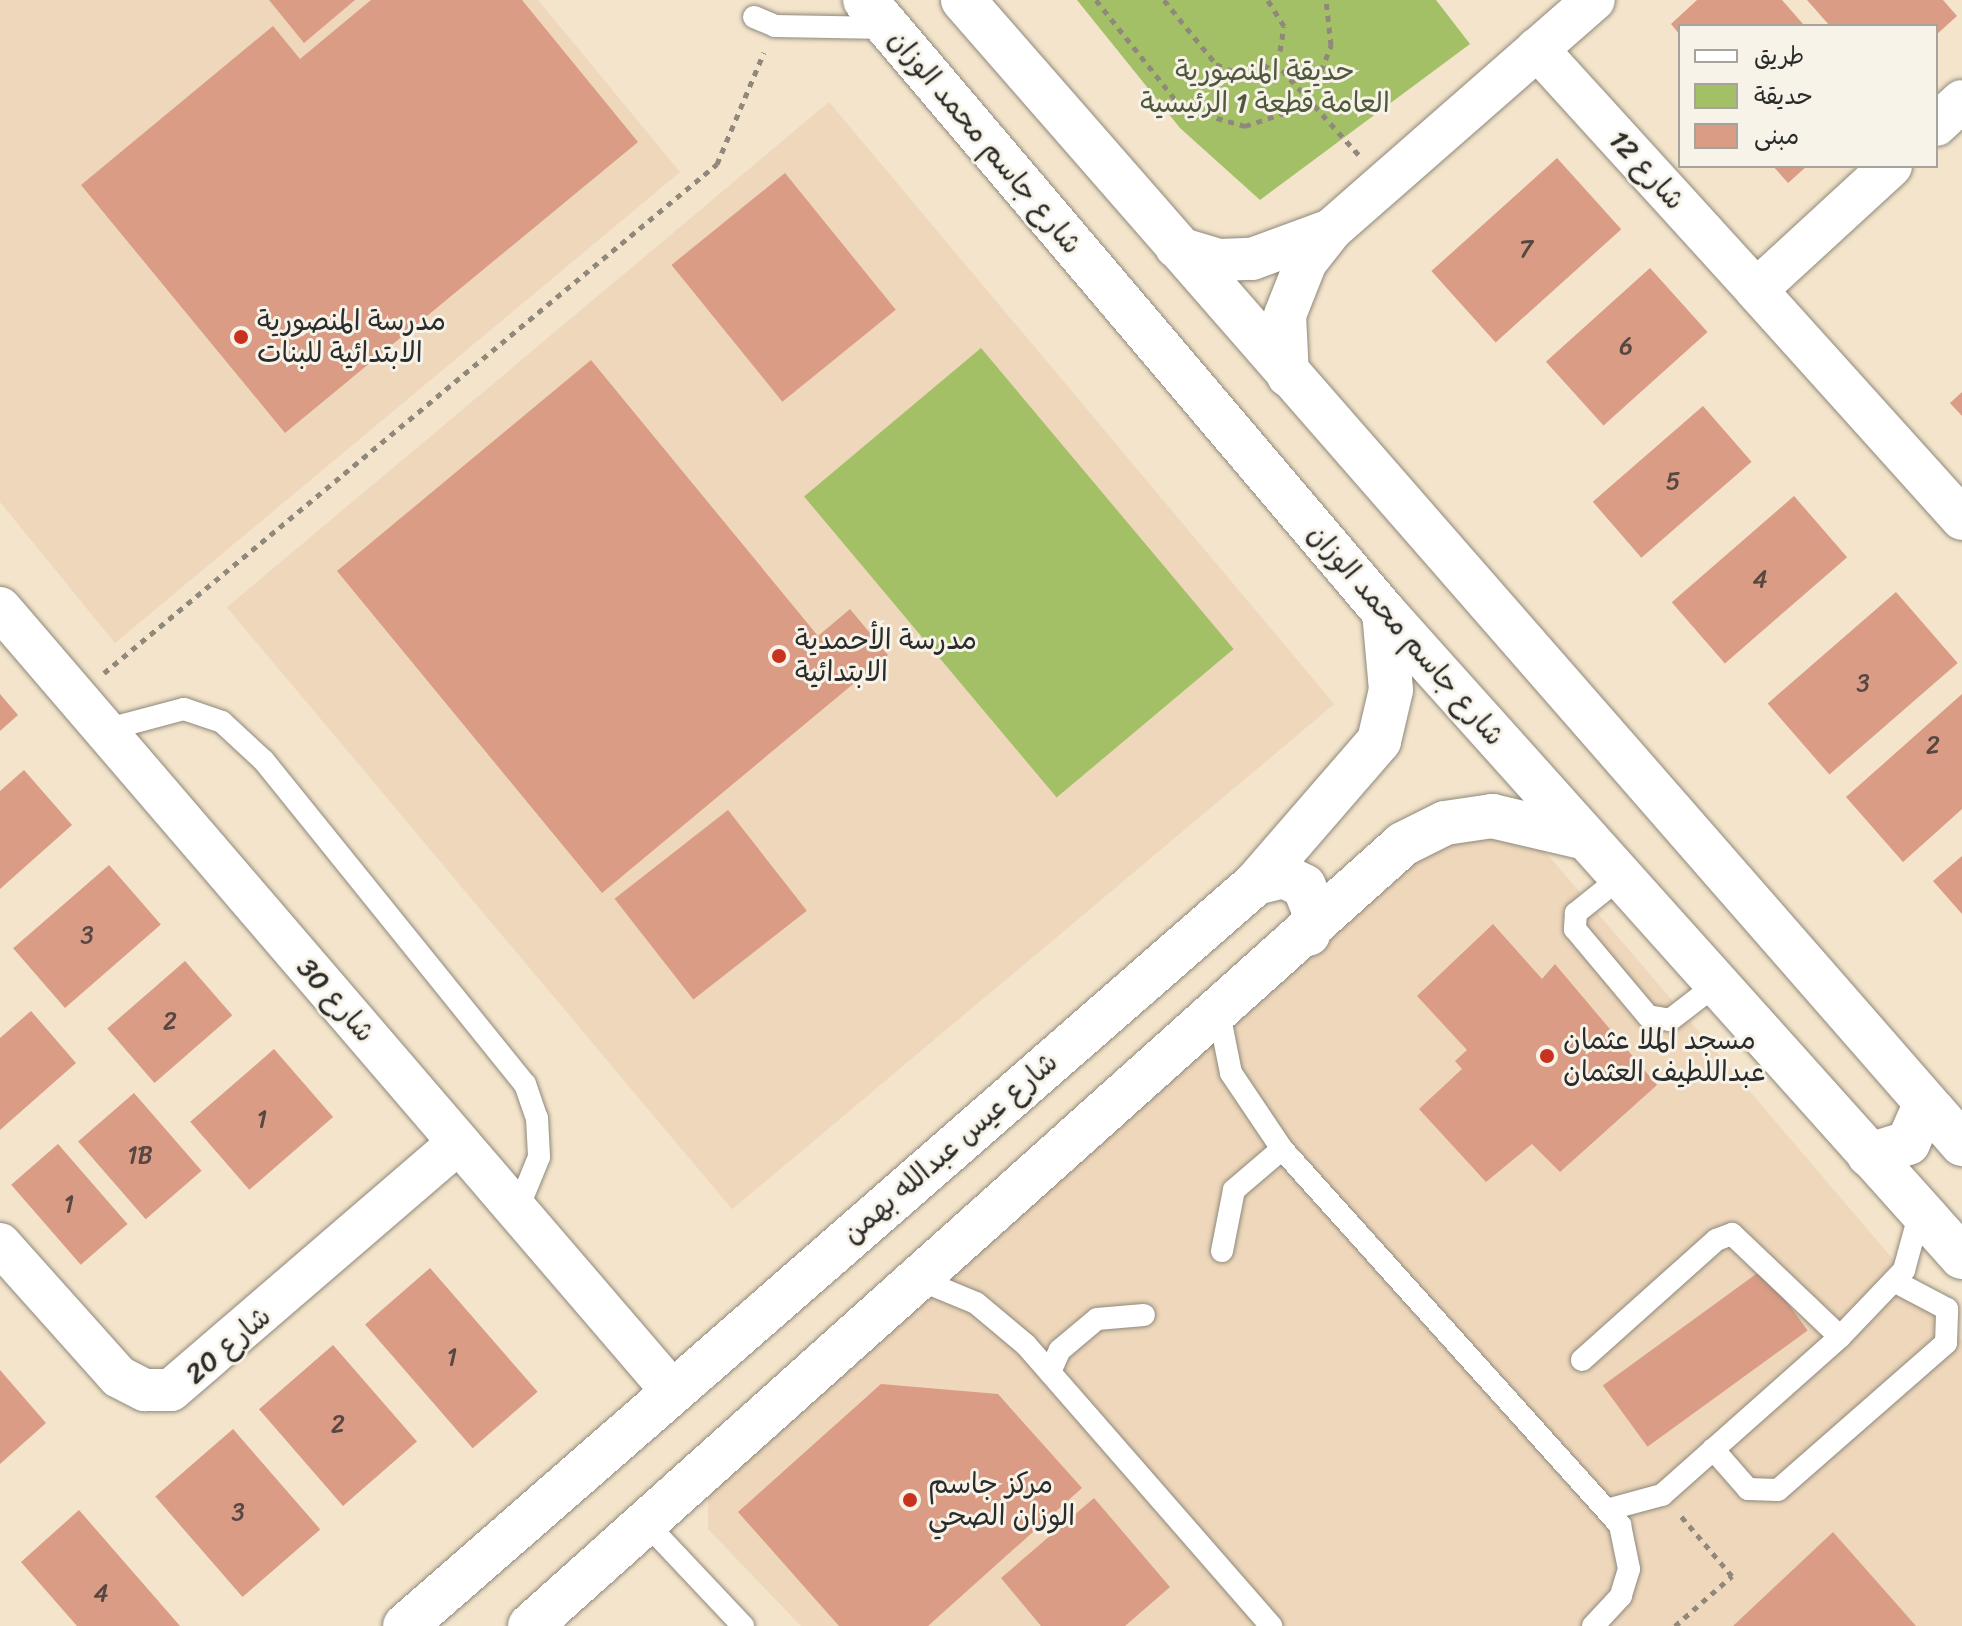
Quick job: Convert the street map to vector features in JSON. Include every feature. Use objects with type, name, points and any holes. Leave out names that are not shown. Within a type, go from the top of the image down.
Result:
[{"type":"street","points":[[963,0],[1288,376],[1962,1144]]},
{"type":"street","points":[[1288,376],[1285,315],[1306,262],[1332,229],[1594,0]]},
{"type":"street","name":"شارع جاسم محمد الوزان","points":[[876,14],[1384,612],[1962,1257]]},
{"type":"street","name":"شارع 12","points":[[1537,49],[1962,519]]},
{"type":"street","points":[[1938,123],[1962,101]]},
{"type":"street","points":[[1756,290],[1889,168]]},
{"type":"street","points":[[1176,247],[1219,260],[1252,259],[1332,229]]},
{"type":"street","name":"شارع 30","points":[[0,608],[672,1391]]},
{"type":"street","name":"شارع عيس عبدالله بهمن","points":[[405,1626],[1256,883],[1379,741],[1391,690],[1384,612]]},
{"type":"street","points":[[530,1626],[1308,934],[1403,844],[1445,823],[1516,819],[1586,838]]},
{"type":"street","points":[[1256,883],[1284,876],[1304,886],[1315,905],[1308,934]]},
{"type":"street","points":[[1869,1155],[1908,1143],[1925,1105]]},
{"type":"street","name":"شارع 20","points":[[0,1244],[119,1377],[145,1390],[171,1390],[458,1143]]},
{"type":"lane","points":[[764,21],[876,14]]},
{"type":"lane","points":[[105,730],[192,710],[222,722],[264,761],[525,1084],[537,1118],[539,1157],[517,1211]]},
{"type":"lane","points":[[1621,877],[1576,913],[1575,929],[1648,1016],[1670,1020],[1717,984]]},
{"type":"lane","points":[[1219,1013],[1238,1089],[1282,1149],[1610,1509],[1626,1540],[1629,1569],[1621,1596],[1593,1626]]},
{"type":"lane","points":[[1222,1251],[1234,1190],[1282,1149]]},
{"type":"lane","points":[[1610,1509],[1662,1495],[1840,1337],[1894,1281],[1911,1257],[1920,1212]]},
{"type":"lane","points":[[1582,1360],[1716,1240],[1732,1234],[1748,1242],[1840,1337]]},
{"type":"lane","points":[[918,1279],[976,1303],[1050,1372],[1271,1626]]},
{"type":"lane","points":[[1713,1449],[1748,1489],[1778,1490],[1946,1343],[1947,1309],[1894,1281]]},
{"type":"lane","points":[[1050,1372],[1068,1341],[1097,1319],[1144,1315]]},
{"type":"lane","points":[[645,1522],[743,1626]]},
{"type":"path","points":[[1096,0],[1182,108],[1201,119],[1245,126],[1304,99],[1331,45],[1326,0]]},
{"type":"path","points":[[1164,0],[1227,71],[1252,73],[1274,61],[1284,26],[1268,0]]},
{"type":"path","points":[[76,696],[717,164],[764,21]]},
{"type":"path","points":[[1274,61],[1304,99],[1386,183]]},
{"type":"path","points":[[1662,1495],[1732,1576],[1675,1626]]},
{"type":"shaded area","name":"مدرسة المنصورية الابتدائية للبنات","points":[[0,0],[538,0],[680,172],[115,643],[0,502]]},
{"type":"shaded area","name":"مدرسة الأحمدية الابتدائية","points":[[829,102],[1334,704],[732,1209],[227,607]]},
{"type":"shaded area","points":[[1525,828],[1962,1340],[1962,1626],[801,1626],[708,1529],[708,1493],[1419,859],[1453,833]]},
{"type":"green space","name":"حديقة المنصورية العامة قطعة 1 الرئيسية","points":[[1077,0],[1436,0],[1470,44],[1260,200],[1180,128]]},
{"type":"green space","points":[[981,348],[1234,649],[1057,798],[804,496]]},
{"type":"building","points":[[269,0],[355,0],[304,43]]},
{"type":"building","points":[[371,0],[522,0],[638,142],[285,433],[81,185],[273,26],[300,59]]},
{"type":"building","points":[[1697,0],[1782,0],[1803,24],[1678,24],[1678,33],[1671,24]]},
{"type":"building","points":[[1807,0],[1943,0],[1957,16],[1938,33],[1938,24],[1828,24]]},
{"type":"building","points":[[1557,158],[1621,229],[1496,342],[1431,271]]},
{"type":"building","points":[[1775,168],[1805,168],[1788,183]]},
{"type":"building","points":[[785,173],[896,310],[782,402],[672,265]]},
{"type":"building","points":[[1650,268],[1708,332],[1604,426],[1546,362]]},
{"type":"building","points":[[591,360],[818,636],[850,609],[888,655],[602,893],[337,571]]},
{"type":"building","points":[[1962,392],[1962,416],[1950,403]]},
{"type":"building","points":[[1703,406],[1752,462],[1641,558],[1593,502]]},
{"type":"building","points":[[1794,496],[1847,557],[1725,663],[1672,602]]},
{"type":"building","points":[[1896,592],[1958,663],[1829,774],[1768,704]]},
{"type":"building","points":[[0,694],[18,715],[0,731]]},
{"type":"building","points":[[1962,694],[1962,809],[1903,862],[1846,797]]},
{"type":"building","points":[[24,770],[72,825],[0,889],[0,791]]},
{"type":"building","points":[[728,810],[807,911],[693,1000],[615,899]]},
{"type":"building","points":[[1962,856],[1962,914],[1933,881]]},
{"type":"building","points":[[109,865],[161,925],[65,1008],[13,948]]},
{"type":"building","name":"مسجد الملا عثمان عبداللطيف العثمان","points":[[1493,924],[1542,979],[1555,964],[1657,1085],[1560,1172],[1532,1144],[1486,1182],[1419,1109],[1462,1069],[1455,1061],[1467,1050],[1417,996]]},
{"type":"building","points":[[185,961],[232,1015],[155,1083],[107,1029]]},
{"type":"building","points":[[31,1011],[76,1063],[0,1130],[0,1038]]},
{"type":"building","points":[[274,1049],[333,1117],[249,1190],[190,1122]]},
{"type":"building","points":[[134,1093],[202,1171],[146,1219],[78,1142]]},
{"type":"building","points":[[58,1144],[128,1224],[81,1265],[11,1185]]},
{"type":"building","points":[[430,1268],[538,1392],[473,1448],[365,1324]]},
{"type":"building","points":[[1763,1269],[1808,1330],[1647,1447],[1603,1385]]},
{"type":"building","points":[[333,1345],[417,1442],[343,1506],[259,1409]]},
{"type":"building","points":[[0,1370],[46,1423],[0,1464]]},
{"type":"building","name":"مركز جاسم الوزان الصحي","points":[[881,1384],[998,1394],[1082,1488],[928,1626],[839,1626],[738,1512]]},
{"type":"building","points":[[233,1429],[320,1529],[243,1597],[155,1497]]},
{"type":"building","points":[[1094,1498],[1170,1587],[1125,1626],[1041,1626],[1001,1578]]},
{"type":"building","points":[[79,1510],[180,1626],[77,1626],[21,1562]]},
{"type":"building","points":[[1833,1532],[1916,1626],[1733,1626]]},
{"type":"place","name":"مدرسة المنصورية الابتدائية للبنات","points":[[241,337]]},
{"type":"place","name":"مدرسة الأحمدية الابتدائية","points":[[779,656]]},
{"type":"place","name":"مسجد الملا عثمان عبداللطيف العثمان","points":[[1547,1056]]},
{"type":"place","name":"مركز جاسم الوزان الصحي","points":[[910,1500]]}]
